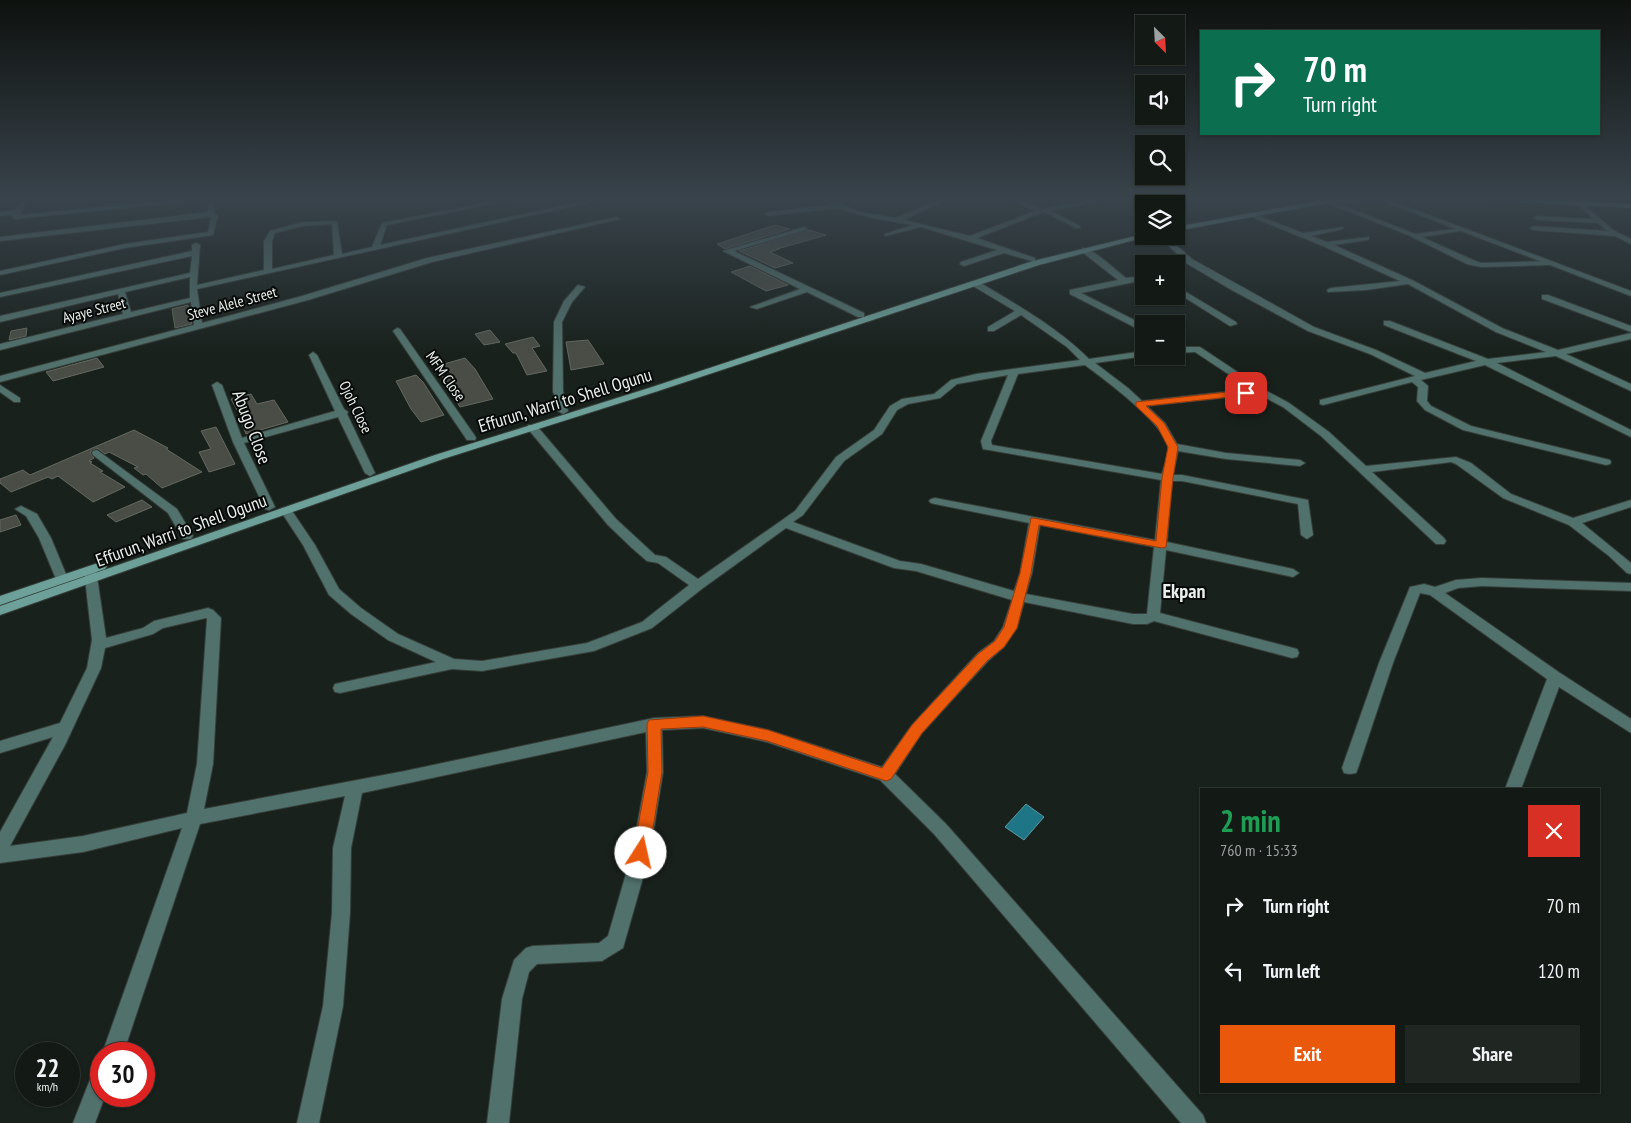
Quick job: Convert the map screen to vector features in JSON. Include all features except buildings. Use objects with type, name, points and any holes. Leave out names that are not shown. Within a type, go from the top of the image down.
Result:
[{"type":"main road","name":"Effurun, Warri to Shell Ogunu","points":[[0,600],[62,579],[91,575],[838,326],[862,314],[1032,260],[1070,250]]},
{"type":"main road","name":"Effurun, Warri to Shell Ogunu","points":[[0,611],[187,536],[471,438],[1084,250]]},
{"type":"street","points":[[0,273],[105,250]]},
{"type":"street","points":[[268,250],[268,270]]},
{"type":"street","points":[[337,250],[338,255]]},
{"type":"street","points":[[193,288],[360,250]]},
{"type":"street","name":"Steve Alele Street","points":[[0,379],[346,286],[430,260],[474,250]]},
{"type":"street","points":[[728,250],[726,251],[862,314]]},
{"type":"street","points":[[964,264],[1004,250]]},
{"type":"street","points":[[1006,250],[1032,260]]},
{"type":"street","points":[[1086,250],[1124,281]]},
{"type":"street","points":[[1179,250],[1204,271],[1293,320],[1311,329],[1374,352],[1418,377],[1423,386],[1422,401],[1428,408],[1467,428],[1606,462]]},
{"type":"street","points":[[1340,250],[1410,282],[1499,330],[1557,353],[1631,388]]},
{"type":"street","points":[[1445,250],[1475,264],[1549,263]]},
{"type":"street","points":[[1515,250],[1631,294]]},
{"type":"street","points":[[1528,250],[1631,290]]},
{"type":"street","points":[[0,295],[194,253],[193,288],[198,326]]},
{"type":"street","points":[[0,320],[194,274]]},
{"type":"street","points":[[1135,279],[1073,292],[1135,324]]},
{"type":"street","points":[[1330,290],[1366,288],[1410,282]]},
{"type":"street","points":[[976,284],[1021,311],[1070,345],[1086,361],[1125,390],[1161,425],[1173,447],[1153,616]]},
{"type":"street","points":[[563,411],[558,391],[558,322],[568,301],[581,286]]},
{"type":"street","points":[[754,307],[808,289]]},
{"type":"street","points":[[122,294],[128,316]]},
{"type":"street","points":[[1185,294],[1233,324]]},
{"type":"street","points":[[1545,297],[1631,329]]},
{"type":"street","name":"Ayaye Street","points":[[0,347],[195,299]]},
{"type":"street","points":[[991,330],[1021,311]]},
{"type":"street","points":[[1388,323],[1485,361],[1631,434]]},
{"type":"street","name":"MFM Close","points":[[397,331],[471,438]]},
{"type":"street","points":[[1323,402],[1485,361],[1557,353],[1631,336]]},
{"type":"street","points":[[1185,350],[1197,349],[1212,361],[1286,405],[1325,434],[1440,541]]},
{"type":"street","name":"Ojoh Close","points":[[313,355],[343,412],[370,473]]},
{"type":"street","points":[[340,688],[452,664],[482,666],[589,648],[647,625],[698,585],[799,513],[840,459],[878,432],[886,415],[897,405],[905,401],[937,396],[954,382],[1135,355]]},
{"type":"street","points":[[1014,372],[986,441],[987,447],[1168,478],[1182,478],[1304,502],[1307,535]]},
{"type":"street","name":"Abugo Close","points":[[217,385],[238,442],[269,508]]},
{"type":"street","points":[[0,388],[17,400]]},
{"type":"street","points":[[1139,404],[1260,391]]},
{"type":"street","points":[[238,442],[343,412]]},
{"type":"street","points":[[532,427],[612,522],[636,545],[651,558],[662,560],[698,585]]},
{"type":"street","points":[[1173,447],[1226,456],[1300,463]]},
{"type":"street","points":[[97,453],[173,511],[187,536]]},
{"type":"street","points":[[1363,470],[1452,459],[1459,461],[1483,476],[1495,488],[1507,496],[1573,522],[1614,553],[1631,570]]},
{"type":"street","points":[[935,501],[1294,573]]},
{"type":"street","points":[[1573,522],[1631,503]]},
{"type":"street","points":[[20,509],[31,514],[45,538],[62,579]]},
{"type":"street","points":[[286,510],[309,545],[334,592],[356,612],[393,638],[452,664]]},
{"type":"street","points":[[886,775],[917,729],[983,657],[999,644],[1010,628],[1026,573],[1034,521]]},
{"type":"street","points":[[784,523],[898,566],[917,566],[1018,597],[1133,619],[1147,619],[1153,616],[1292,653]]},
{"type":"street","points":[[0,848],[65,727],[94,668],[99,640],[91,575]]},
{"type":"street","points":[[1436,592],[1456,584],[1482,582],[1631,587]]},
{"type":"street","points":[[1350,768],[1386,663],[1415,590],[1424,588],[1436,592],[1555,677],[1631,727]]},
{"type":"street","points":[[98,645],[148,631],[159,624],[208,613],[214,618],[205,764],[194,818],[116,1042]]},
{"type":"street","points":[[1513,788],[1555,677]]},
{"type":"street","points":[[0,855],[83,844],[194,818],[355,787],[654,724],[703,722],[768,736],[886,775],[940,829],[1195,1123]]},
{"type":"street","points":[[498,1123],[512,999],[521,967],[533,955],[602,952],[616,942],[641,853],[655,772],[654,724]]},
{"type":"street","points":[[0,747],[65,727]]},
{"type":"street","points":[[308,1123],[333,1006],[341,913],[342,848],[355,787]]},
{"type":"street","points":[[84,1123],[90,1107]]},
{"type":"water","points":[[1026,804],[1044,817],[1024,840],[1005,827]]},
{"type":"district","name":"Ekpan","points":[[1184,591]]},
{"type":"route","points":[[641,853],[655,772],[654,724],[703,722],[768,736],[886,775],[917,729],[983,657],[999,644],[1010,628],[1026,573],[1034,521],[1162,545],[1168,478],[1173,447],[1161,425],[1139,404],[1246,393]]}]
